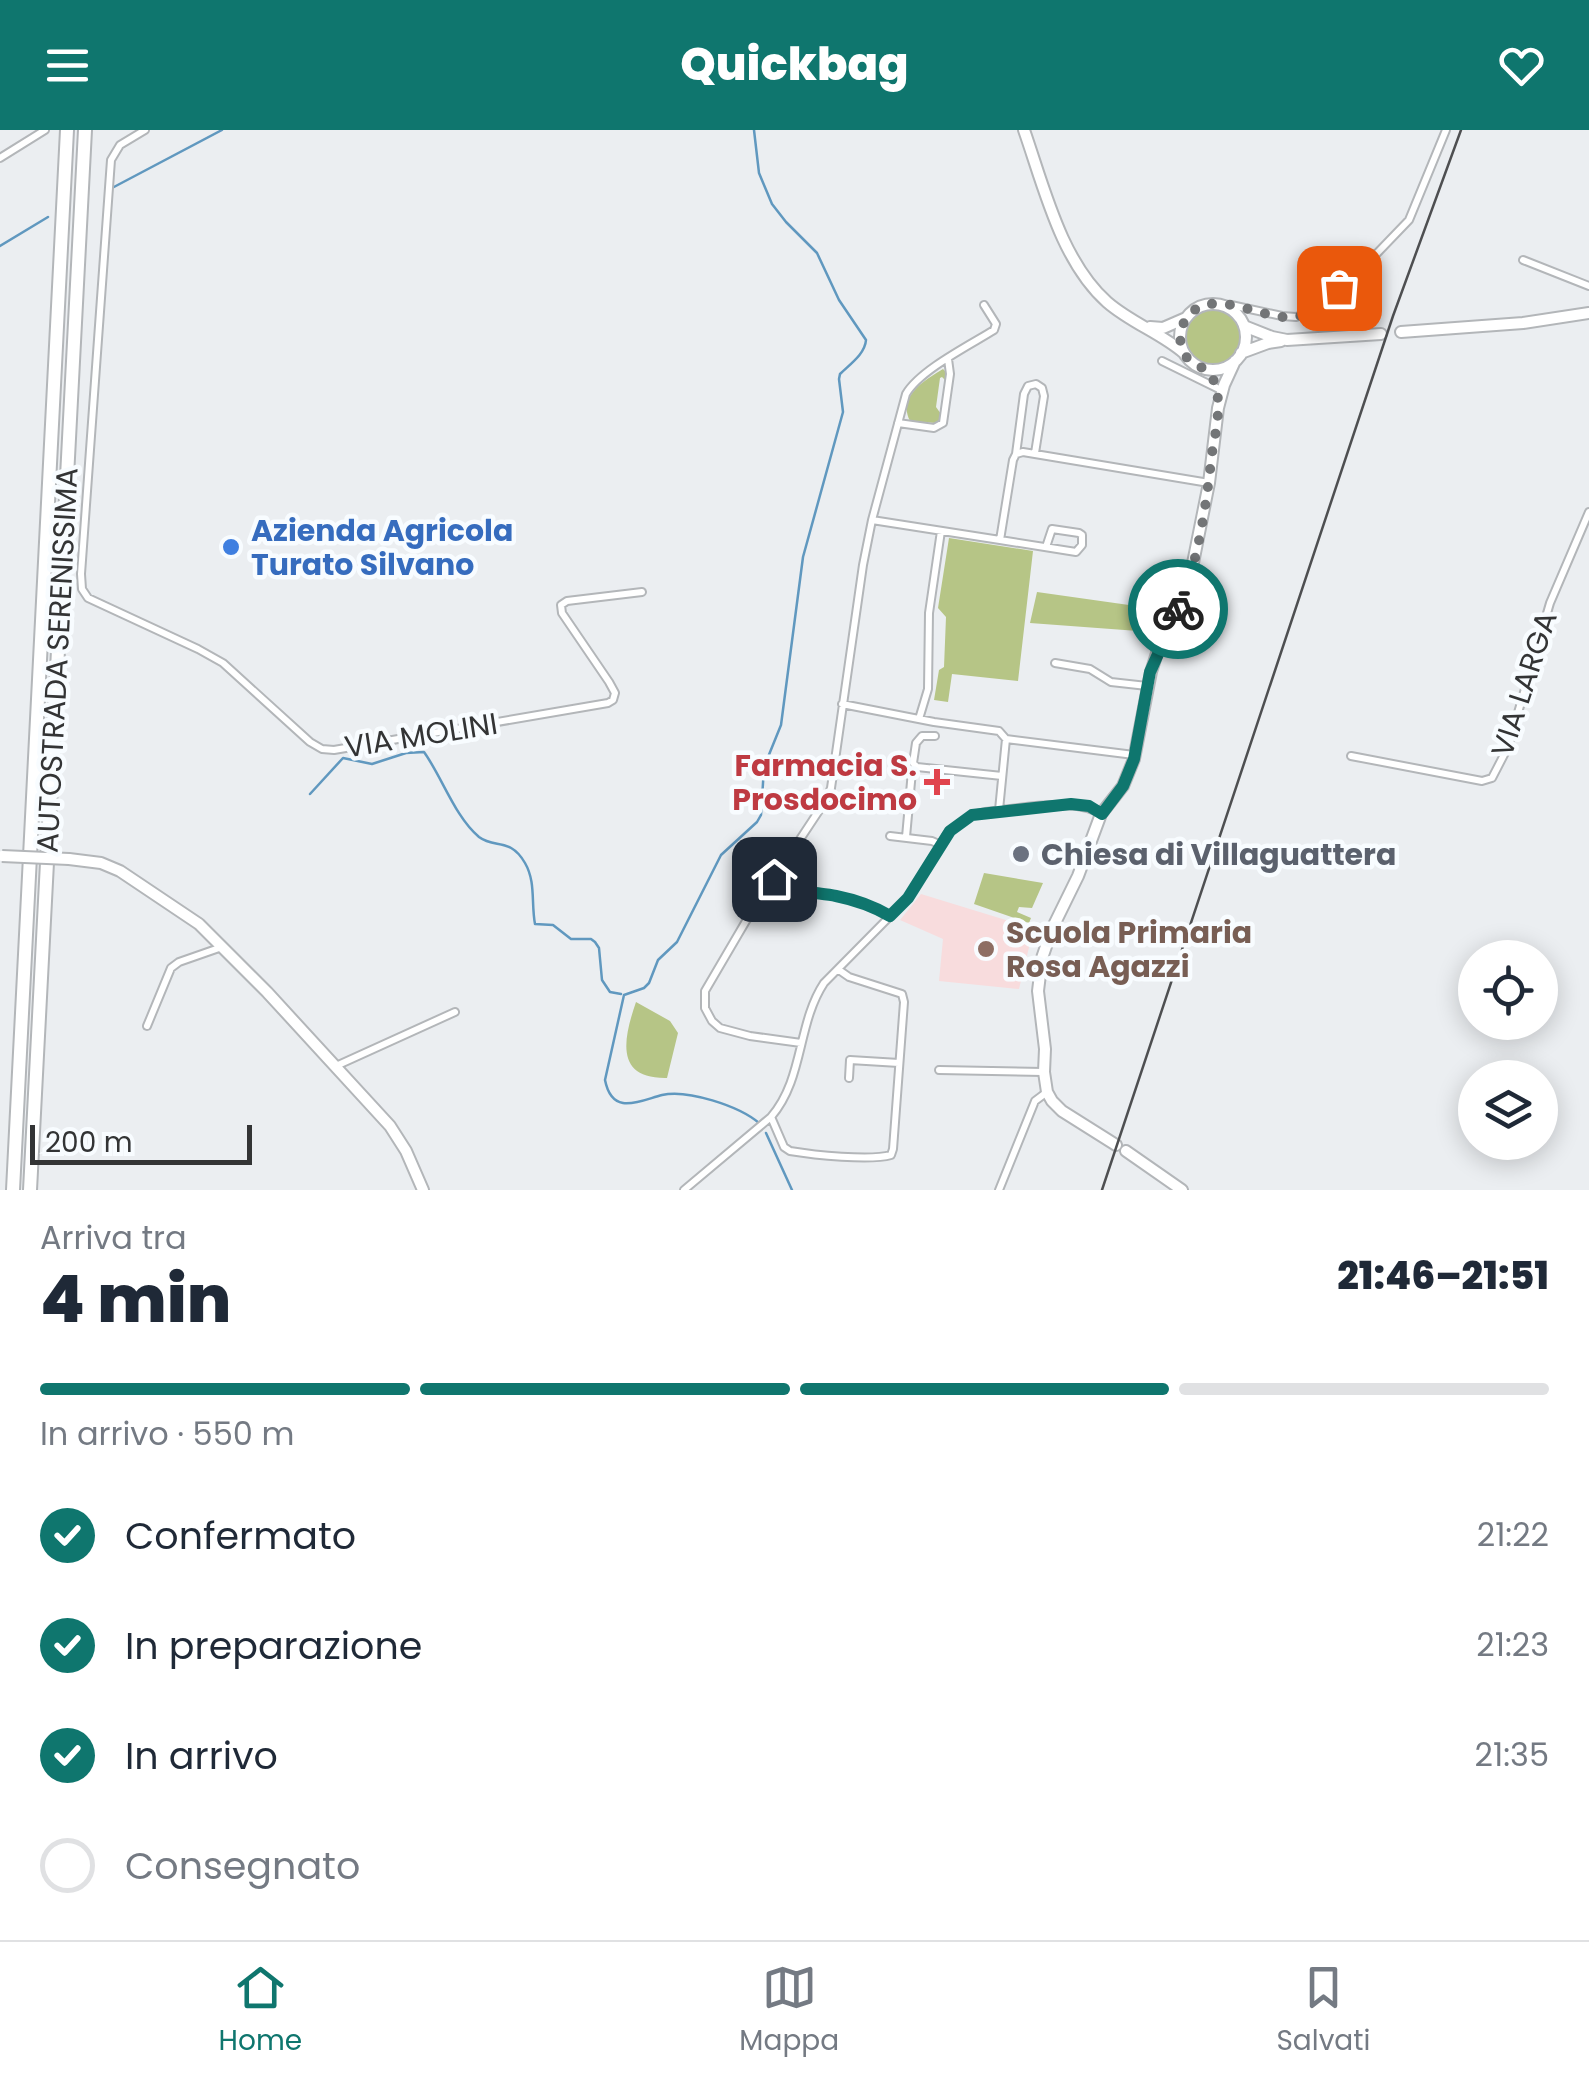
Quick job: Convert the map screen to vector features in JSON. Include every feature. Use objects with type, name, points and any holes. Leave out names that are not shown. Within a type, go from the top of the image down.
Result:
[{"type":"highway","name":"AUTOSTRADA SERENISSIMA","points":[[12,1190],[66,130]]},
{"type":"highway","name":"AUTOSTRADA SERENISSIMA","points":[[30,1190],[85,130]]},
{"type":"street","points":[[0,158],[45,130]]},
{"type":"street","name":"VIA MOLINI","points":[[146,130],[120,145],[111,160],[80,574],[88,598],[223,663],[310,742],[334,750],[613,700],[615,693],[610,682],[561,605],[566,601],[642,592]]},
{"type":"street","points":[[1024,130],[1071,257],[1084,277],[1105,300],[1139,325],[1170,341],[1197,366],[1216,370],[1268,343],[1381,334]]},
{"type":"street","points":[[1139,325],[1162,328],[1200,307],[1218,305],[1296,318],[1308,312],[1359,272],[1409,220],[1446,130]]},
{"type":"street","points":[[1523,260],[1589,286]]},
{"type":"street","points":[[801,1043],[720,1028],[706,1008],[705,991],[831,788],[872,520],[906,394],[912,384],[994,330],[996,324],[984,305]]},
{"type":"street","points":[[1218,305],[1234,312],[1244,326],[1287,340]]},
{"type":"street","points":[[1244,326],[1266,314]]},
{"type":"street","points":[[1262,334],[1258,322],[1266,314]]},
{"type":"street","points":[[1400,332],[1589,314]]},
{"type":"street","points":[[1184,353],[1180,336],[1186,318]]},
{"type":"street","points":[[1182,1190],[1052,1101],[1044,1072],[1038,991],[1042,958],[1050,935],[1102,814],[1123,786],[1135,755],[1157,653],[1192,568],[1220,390],[1245,344],[1244,326]]},
{"type":"street","points":[[898,423],[934,428],[943,423],[950,374],[948,360]]},
{"type":"street","points":[[1162,361],[1220,390]]},
{"type":"street","points":[[1206,369],[1220,390]]},
{"type":"street","points":[[1000,540],[1024,394],[1028,386],[1036,384],[1044,396],[1034,453]]},
{"type":"street","points":[[1016,454],[1034,453],[1208,483]]},
{"type":"street","name":"VIA LARGA","points":[[1351,756],[1482,782],[1492,778],[1508,747],[1550,603],[1589,512]]},
{"type":"street","points":[[872,520],[1076,552],[1083,540],[1079,533],[1052,529],[1046,547]]},
{"type":"street","points":[[920,719],[928,689],[929,613],[941,531]]},
{"type":"street","points":[[1055,664],[1090,669],[1111,682],[1147,686]]},
{"type":"street","points":[[842,704],[999,731],[1006,739],[1135,755]]},
{"type":"street","points":[[917,767],[916,743],[922,736],[935,736]]},
{"type":"street","points":[[999,810],[1006,739]]},
{"type":"street","points":[[906,838],[912,771],[917,767],[1002,776]]},
{"type":"street","points":[[684,1190],[772,1118],[781,1106],[816,995],[908,898],[950,831],[972,815],[999,810],[1071,804],[1089,806],[1102,814]]},
{"type":"street","points":[[890,836],[941,845]]},
{"type":"street","points":[[1,856],[101,864],[120,871],[199,924],[336,1066],[399,1138],[423,1190]]},
{"type":"street","points":[[774,879],[784,887],[873,906],[890,916]]},
{"type":"street","points":[[147,1026],[171,968],[223,946]]},
{"type":"street","points":[[772,1118],[784,1147],[790,1151],[886,1158],[893,1149],[902,994],[838,970]]},
{"type":"street","points":[[336,1066],[454,1012]]},
{"type":"street","points":[[849,1078],[850,1060],[899,1063]]},
{"type":"street","points":[[939,1070],[1044,1072]]},
{"type":"street","points":[[999,1190],[1035,1101],[1047,1092]]},
{"type":"shaded area","name":"Scuola Primaria Rosa Agazzi","points":[[921,894],[1038,930],[1031,939],[1019,989],[939,981],[943,939],[900,920]]},
{"type":"green space","points":[[1213,309],[1233,317],[1241,337],[1233,357],[1213,365],[1193,357],[1185,337],[1193,317]]},
{"type":"green space","points":[[943,369],[946,381],[940,378],[936,407],[941,419],[935,423],[910,421],[910,396]]},
{"type":"green space","points":[[949,538],[1033,551],[1018,681],[952,674],[948,702],[934,700],[939,670],[944,667],[946,617],[938,608]]},
{"type":"green space","points":[[1037,592],[1143,607],[1138,631],[1030,623]]},
{"type":"green space","points":[[984,873],[1043,883],[1032,908],[1019,907],[1017,912],[1031,918],[1029,923],[974,904]]},
{"type":"green space","points":[[636,1002],[670,1021],[678,1033],[667,1078],[638,1072],[627,1055],[628,1030]]},
{"type":"waterway","points":[[112,188],[222,130]]},
{"type":"waterway","points":[[754,130],[759,173],[772,204],[817,253],[839,300],[866,340],[860,354],[840,374],[843,412],[803,557],[781,725],[764,767],[761,815],[721,855],[677,942],[658,960],[649,983],[624,995],[605,1080],[610,1094],[619,1102],[685,1094],[726,1105],[759,1123]]},
{"type":"waterway","points":[[0,246],[48,217]]},
{"type":"waterway","points":[[310,794],[343,758],[372,764],[406,753],[424,752],[470,829],[485,840],[514,850],[525,863],[532,885],[535,924],[553,925],[571,939],[595,942],[602,980],[610,992],[621,994]]},
{"type":"waterway","points":[[766,1133],[792,1190]]},
{"type":"railway","points":[[1102,1190],[1393,316],[1461,130]]},
{"type":"way so far","points":[[1178,609],[1192,568],[1218,408],[1213,380],[1206,369],[1190,360],[1181,345],[1186,318],[1209,304],[1296,318],[1339,288]]},
{"type":"place","name":"Azienda Agricola Turato Silvano","points":[[231,547]]},
{"type":"place","name":"Farmacia S. Prosdocimo","points":[[937,782]]},
{"type":"place","name":"Chiesa di Villaguattera","points":[[1021,854]]},
{"type":"place","name":"Scuola Primaria Rosa Agazzi","points":[[986,949]]},
{"type":"route","points":[[774,879],[784,887],[873,906],[890,916],[908,898],[950,831],[972,815],[1071,804],[1089,806],[1102,814],[1123,786],[1134,759],[1150,672],[1178,609]]}]
